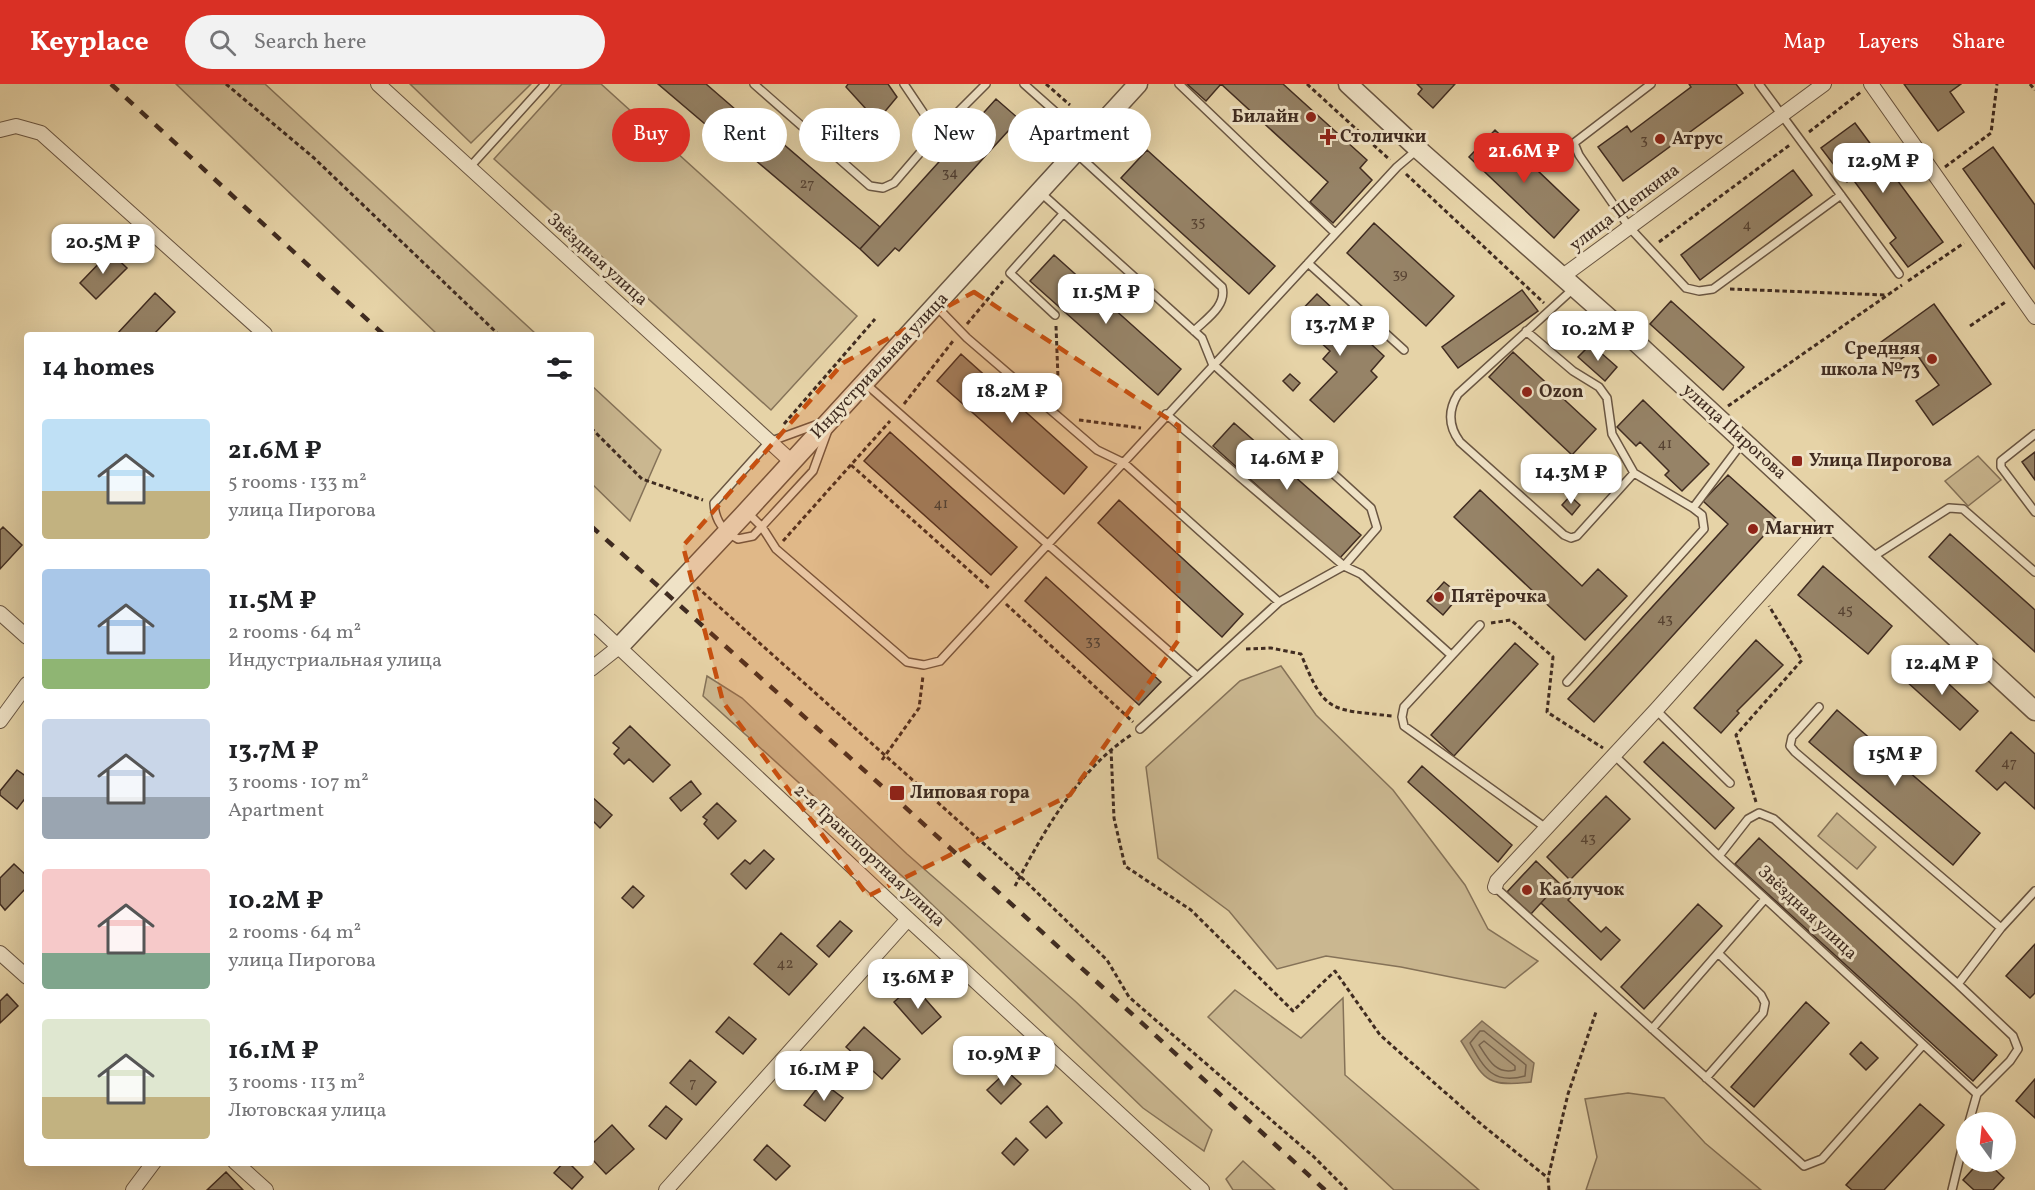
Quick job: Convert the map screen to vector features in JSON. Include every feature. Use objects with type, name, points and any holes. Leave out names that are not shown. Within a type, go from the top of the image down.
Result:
[{"type":"street","name":"Звёздная улица","points":[[378,84],[792,462]]},
{"type":"street","name":"Индустриальная улица","points":[[1116,108],[1138,84]]},
{"type":"street","name":"улица Пирогова","points":[[1348,84],[1418,149],[1569,281],[2034,708]]},
{"type":"street","name":"улица Щепкина","points":[[1569,281],[1629,227],[1824,84]]},
{"type":"street","points":[[1871,84],[2017,295],[2035,316]]},
{"type":"street","points":[[0,130],[16,126],[41,134],[263,332]]},
{"type":"street","name":"Индустриальная улица","points":[[620,646],[1067,162]]},
{"type":"street","points":[[1495,887],[1497,881],[1656,710],[1828,518]]},
{"type":"street","points":[[0,613],[24,634]]},
{"type":"street","name":"2-я Транспортная улица","points":[[594,624],[908,919],[1202,1190]]},
{"type":"street","points":[[594,667],[620,646]]},
{"type":"street","points":[[0,721],[24,688]]},
{"type":"street","points":[[666,1190],[908,919]]},
{"type":"street","points":[[0,953],[24,974]]},
{"type":"street","points":[[133,1190],[151,1166]]},
{"type":"street","points":[[239,1166],[266,1190]]},
{"type":"lane","points":[[470,168],[545,84]]},
{"type":"lane","points":[[754,84],[870,186],[883,188],[894,183],[912,162]]},
{"type":"lane","points":[[904,84],[920,108]]},
{"type":"lane","points":[[962,108],[986,84]]},
{"type":"lane","points":[[1024,84],[1046,108]]},
{"type":"lane","points":[[1179,84],[1335,233]]},
{"type":"lane","points":[[1651,84],[1574,143],[1579,155],[1629,227],[1686,288],[1699,291],[1713,289],[1841,195]]},
{"type":"lane","points":[[1760,84],[1899,274]]},
{"type":"lane","points":[[746,512],[762,527],[776,549],[907,662],[924,665],[940,661],[1124,464],[1212,363],[1397,167],[1418,149]]},
{"type":"lane","points":[[1098,162],[1222,287],[1224,296],[1221,304],[1194,331]]},
{"type":"lane","points":[[1040,192],[1062,215],[1202,338],[1212,363],[1371,508],[1377,528],[1344,566],[1279,602],[1140,729]]},
{"type":"lane","points":[[1055,315],[1010,273],[1062,215]]},
{"type":"lane","points":[[1308,263],[1404,350]]},
{"type":"lane","points":[[1569,281],[1549,308],[1527,331],[1458,394],[1450,412],[1451,427],[1460,442],[1564,535],[1571,538],[1577,536],[1634,473]]},
{"type":"lane","points":[[936,306],[968,338],[1097,450],[1124,464],[1279,602]]},
{"type":"lane","points":[[1527,331],[1573,371],[1599,387],[1607,398],[1612,434],[1634,473],[1702,515],[1704,529],[1567,682]]},
{"type":"lane","points":[[865,383],[1197,676]]},
{"type":"lane","points":[[1166,414],[1344,566],[1361,574],[1451,655]]},
{"type":"lane","points":[[832,419],[813,471],[762,527],[753,536],[738,539],[726,533],[715,516],[714,503],[769,442],[832,419]]},
{"type":"lane","points":[[2035,434],[2001,461],[2001,466],[2035,512]]},
{"type":"lane","points":[[1693,508],[1744,441]]},
{"type":"lane","points":[[1871,558],[1949,508],[1957,507],[1964,509],[2035,572]]},
{"type":"lane","points":[[1480,625],[1404,707],[1402,717],[1404,726],[1546,828]]},
{"type":"lane","points":[[1820,707],[1792,737],[1790,746],[2001,928]]},
{"type":"lane","points":[[1656,710],[1730,783]]},
{"type":"lane","name":"Звёздная улица","points":[[1614,755],[1765,899],[1977,1094]]},
{"type":"lane","points":[[1719,856],[1748,819],[1759,813],[1774,819],[2013,1036],[2018,1049],[2010,1061],[1977,1094],[1972,1112]]},
{"type":"lane","points":[[1495,887],[1804,1166],[1822,1159],[1923,1045]]},
{"type":"lane","points":[[1958,984],[2001,928],[2035,891]]},
{"type":"lane","points":[[1652,1029],[1765,899]]},
{"type":"lane","points":[[1706,1078],[1763,1012],[1765,1004],[1761,995],[1718,953]]},
{"type":"lane","points":[[1952,1190],[1956,1172]]},
{"type":"path","points":[[226,84],[314,158],[496,332]]},
{"type":"path","points":[[1046,84],[1070,105]]},
{"type":"path","points":[[1307,84],[1549,308]]},
{"type":"path","points":[[1650,250],[1871,84]]},
{"type":"path","points":[[1934,175],[1991,133],[1997,84]]},
{"type":"path","points":[[2030,84],[2035,90]]},
{"type":"path","points":[[1715,415],[1976,235]]},
{"type":"path","points":[[1713,289],[1888,296]]},
{"type":"path","points":[[1970,326],[2017,295]]},
{"type":"path","points":[[1055,315],[1060,417],[1152,430]]},
{"type":"path","points":[[769,442],[875,319]]},
{"type":"path","points":[[594,431],[642,479],[714,503]]},
{"type":"path","points":[[685,577],[1020,876],[1107,960],[1129,997],[1314,1157],[1347,1190]]},
{"type":"path","points":[[1759,813],[1736,735],[1802,660],[1761,593]]},
{"type":"path","points":[[1480,625],[1511,620],[1553,657],[1547,712],[1614,755]]},
{"type":"path","points":[[1226,649],[1271,648],[1301,654],[1313,685],[1327,704],[1348,711],[1402,717]]},
{"type":"path","points":[[882,760],[919,708],[924,665]]},
{"type":"path","points":[[1015,886],[1043,833],[1111,748],[1140,729]]},
{"type":"path","points":[[1111,748],[1114,818],[1125,866],[1191,910],[1293,1011],[1335,971],[1380,1035],[1481,1124],[1548,1178]]},
{"type":"path","points":[[1549,1190],[1548,1178],[1568,1094],[1596,1012]]},
{"type":"highlighted area","points":[[974,292],[1179,426],[1178,641],[1070,795],[868,896],[723,702],[683,546],[843,363]]},
{"type":"shaded area","points":[[176,84],[265,84],[534,332],[435,332]]},
{"type":"shaded area","points":[[410,84],[531,84],[471,143]]},
{"type":"shaded area","points":[[562,84],[601,84],[627,108],[612,108],[612,162],[687,162],[857,316],[771,410],[494,159]]},
{"type":"shaded area","points":[[594,388],[661,450],[630,521],[594,486]]},
{"type":"shaded area","points":[[1978,456],[2001,480],[1968,506],[1945,481]]},
{"type":"shaded area","points":[[1281,666],[1316,715],[1393,790],[1465,885],[1488,929],[1538,961],[1505,988],[1401,967],[1326,956],[1277,969],[1229,911],[1158,858],[1146,767],[1240,681]]},
{"type":"shaded area","points":[[707,676],[742,698],[907,854],[1075,1001],[1212,1130],[1204,1151],[1143,1108],[912,885],[703,696]]},
{"type":"shaded area","points":[[1837,813],[1876,847],[1857,869],[1818,836]]},
{"type":"shaded area","points":[[1235,990],[1301,1038],[1343,998],[1345,1075],[1479,1190],[1394,1190],[1208,1017]]},
{"type":"shaded area","points":[[1628,1093],[1664,1098],[1705,1143],[1761,1190],[1586,1190],[1597,1157],[1585,1099]]},
{"type":"shaded area","points":[[1243,1161],[1275,1190],[1233,1190],[1226,1179]]},
{"type":"water","points":[[1482,1021],[1534,1063],[1531,1082],[1503,1083],[1487,1078],[1481,1072],[1461,1041]]},
{"type":"building","points":[[658,84],[706,84],[734,108],[702,108],[702,121],[690,111],[690,108],[686,108]]},
{"type":"building","points":[[848,84],[888,84],[897,97],[888,108],[865,108],[846,87]]},
{"type":"building","points":[[1187,84],[1221,84],[1206,101]]},
{"type":"building","points":[[1221,84],[1283,84],[1367,160],[1360,168],[1372,180],[1333,223],[1310,202],[1328,182]]},
{"type":"building","points":[[1417,84],[1455,84],[1433,108],[1418,94],[1422,89]]},
{"type":"building","points":[[1689,84],[1736,84],[1743,93],[1623,181],[1598,147],[1627,126],[1631,132],[1691,87]]},
{"type":"building","points":[[1904,84],[1961,84],[1950,92],[1964,112],[1938,131]]},
{"type":"building","points":[[996,99],[1008,109],[1008,131],[996,144],[996,108],[988,108]]},
{"type":"building","points":[[1855,123],[1943,242],[1908,267],[1890,243],[1896,238],[1852,178],[1847,182],[1821,148]]},
{"type":"building","points":[[1495,130],[1579,210],[1554,238],[1469,157]]},
{"type":"building","points":[[787,147],[799,157],[799,162],[804,162],[880,227],[860,249],[757,162],[787,162]]},
{"type":"building","points":[[1993,147],[2035,205],[2035,269],[1963,169]]},
{"type":"building","points":[[1151,154],[1275,266],[1249,294],[1121,178],[1136,162],[1151,162]]},
{"type":"building","points":[[939,162],[980,162],[899,251],[895,248],[878,266],[860,249]]},
{"type":"building","points":[[1793,170],[1812,195],[1700,280],[1681,255]]},
{"type":"building","points":[[1374,223],[1454,296],[1426,326],[1347,253]]},
{"type":"building","points":[[110,252],[127,268],[96,299],[80,283]]},
{"type":"building","points":[[1054,255],[1181,369],[1158,395],[1030,281]]},
{"type":"building","points":[[1522,290],[1538,311],[1458,368],[1442,347]]},
{"type":"building","points":[[155,293],[175,312],[156,332],[119,332]]},
{"type":"building","points":[[1317,294],[1384,356],[1371,371],[1377,377],[1334,422],[1310,400],[1337,372],[1323,359],[1330,351],[1294,318]]},
{"type":"building","points":[[1671,301],[1744,367],[1723,390],[1650,324]]},
{"type":"building","name":"Средняя школа №73","points":[[1934,304],[1991,384],[1933,425],[1916,401],[1939,385],[1914,350],[1891,366],[1877,345]]},
{"type":"building","points":[[1591,344],[1617,367],[1605,381],[1578,357]]},
{"type":"building","points":[[1513,352],[1596,429],[1572,455],[1489,377]]},
{"type":"building","points":[[961,354],[1087,467],[1064,494],[937,381]]},
{"type":"building","points":[[1290,374],[1300,383],[1293,391],[1283,381]]},
{"type":"building","points":[[1643,400],[1709,464],[1682,491],[1665,475],[1669,471],[1640,442],[1636,446],[1617,427]]},
{"type":"building","points":[[1234,423],[1361,535],[1339,559],[1213,446]]},
{"type":"building","points":[[890,432],[1017,547],[991,575],[864,461]]},
{"type":"building","points":[[2035,452],[2035,480],[2022,462]]},
{"type":"building","points":[[1728,475],[1778,520],[1594,722],[1568,699],[1728,524],[1703,501]]},
{"type":"building","points":[[1480,490],[1582,586],[1598,569],[1627,596],[1585,640],[1454,517]]},
{"type":"building","points":[[1570,496],[1580,505],[1572,515],[1562,505]]},
{"type":"building","points":[[1119,500],[1243,614],[1222,637],[1098,523]]},
{"type":"building","points":[[3,527],[22,545],[0,569],[0,530]]},
{"type":"building","points":[[1950,534],[2035,610],[2035,652],[1929,557]]},
{"type":"building","points":[[1823,566],[1892,626],[1868,654],[1798,595]]},
{"type":"building","points":[[1046,577],[1161,682],[1139,705],[1025,601]]},
{"type":"building","points":[[1444,582],[1460,595],[1443,615],[1427,601]]},
{"type":"building","points":[[1756,640],[1783,665],[1737,711],[1739,713],[1721,733],[1694,708]]},
{"type":"building","points":[[1515,643],[1538,664],[1454,756],[1431,735]]},
{"type":"building","points":[[1924,661],[1978,711],[1960,730],[1906,681]]},
{"type":"building","points":[[1837,710],[1980,833],[1953,865],[1809,742]]},
{"type":"building","points":[[630,726],[670,765],[653,782],[629,759],[624,764],[614,754],[619,748],[613,743]]},
{"type":"building","points":[[2011,732],[2035,754],[2035,809],[2005,782],[1997,790],[1976,771]]},
{"type":"building","points":[[1663,742],[1734,808],[1715,829],[1644,762]]},
{"type":"building","points":[[1422,766],[1512,845],[1498,862],[1408,782]]},
{"type":"building","points":[[17,770],[24,775],[24,800],[17,809],[0,795],[0,791]]},
{"type":"building","points":[[691,781],[701,794],[681,811],[670,798]]},
{"type":"building","points":[[1606,796],[1630,819],[1570,880],[1547,857]]},
{"type":"building","points":[[594,799],[612,815],[600,828],[594,822]]},
{"type":"building","points":[[717,803],[736,821],[718,839],[704,824],[707,820],[703,817]]},
{"type":"building","points":[[1759,838],[1997,1055],[1973,1081],[1735,864]]},
{"type":"building","points":[[764,850],[774,859],[746,889],[731,874],[745,860],[750,864]]},
{"type":"building","points":[[1536,861],[1559,883],[1531,914],[1507,892]]},
{"type":"building","points":[[14,864],[24,873],[24,890],[5,910],[0,904],[0,878]]},
{"type":"building","points":[[1559,883],[1572,896],[1568,900],[1601,932],[1606,927],[1620,940],[1601,960],[1541,903]]},
{"type":"building","points":[[633,886],[644,896],[633,908],[622,898]]},
{"type":"building","points":[[1698,904],[1722,926],[1644,1009],[1621,987]]},
{"type":"building","points":[[840,921],[852,931],[829,957],[817,946]]},
{"type":"building","points":[[781,933],[817,964],[789,995],[754,964]]},
{"type":"building","points":[[2035,944],[2035,993],[2030,998],[2006,976]]},
{"type":"building","points":[[913,985],[941,1017],[922,1034],[894,1002]]},
{"type":"building","points":[[7,994],[18,1006],[0,1023],[0,1001]]},
{"type":"building","points":[[1806,1002],[1829,1023],[1754,1107],[1731,1087]]},
{"type":"building","points":[[729,1017],[756,1039],[743,1054],[716,1032]]},
{"type":"building","points":[[864,1027],[900,1059],[882,1079],[846,1047]]},
{"type":"building","points":[[1861,1042],[1878,1058],[1866,1070],[1850,1054]]},
{"type":"building","points":[[690,1060],[716,1082],[696,1105],[670,1083]]},
{"type":"building","points":[[1007,1071],[1021,1084],[1001,1104],[987,1090]]},
{"type":"building","points":[[2035,1079],[2035,1118],[2016,1101]]},
{"type":"building","points":[[822,1082],[843,1098],[825,1121],[804,1105]]},
{"type":"building","points":[[1920,1104],[1944,1125],[1884,1190],[1852,1190],[1846,1185]]},
{"type":"building","points":[[666,1106],[682,1119],[666,1139],[649,1126]]},
{"type":"building","points":[[1047,1106],[1062,1123],[1046,1138],[1030,1122]]},
{"type":"building","points":[[612,1125],[634,1149],[606,1174],[594,1161],[594,1142]]},
{"type":"building","points":[[1016,1138],[1028,1150],[1014,1165],[1002,1153]]},
{"type":"building","points":[[767,1145],[790,1166],[776,1180],[754,1160]]},
{"type":"building","points":[[560,1166],[572,1166],[583,1177],[572,1189],[554,1173]]},
{"type":"building","points":[[226,1172],[243,1190],[207,1190]]},
{"type":"building","points":[[1970,1172],[1998,1172],[2004,1178],[1993,1190],[1974,1190],[1963,1180]]},
{"type":"railway","points":[[111,84],[381,332]]},
{"type":"railway","points":[[594,529],[894,797],[1325,1190]]},
{"type":"place","name":"Билайн","points":[[1311,117]]},
{"type":"place","name":"Столички","points":[[1328,137]]},
{"type":"place","name":"Атрус","points":[[1660,139]]},
{"type":"place","name":"Средняя школа №73","points":[[1932,359]]},
{"type":"place","name":"Ozon","points":[[1527,392]]},
{"type":"place","name":"Улица Пирогова","points":[[1797,461]]},
{"type":"place","name":"Магнит","points":[[1753,529]]},
{"type":"place","name":"Пятёрочка","points":[[1439,597]]},
{"type":"place","name":"Липовая гора","points":[[897,793]]},
{"type":"place","name":"Каблучок","points":[[1527,890]]}]
